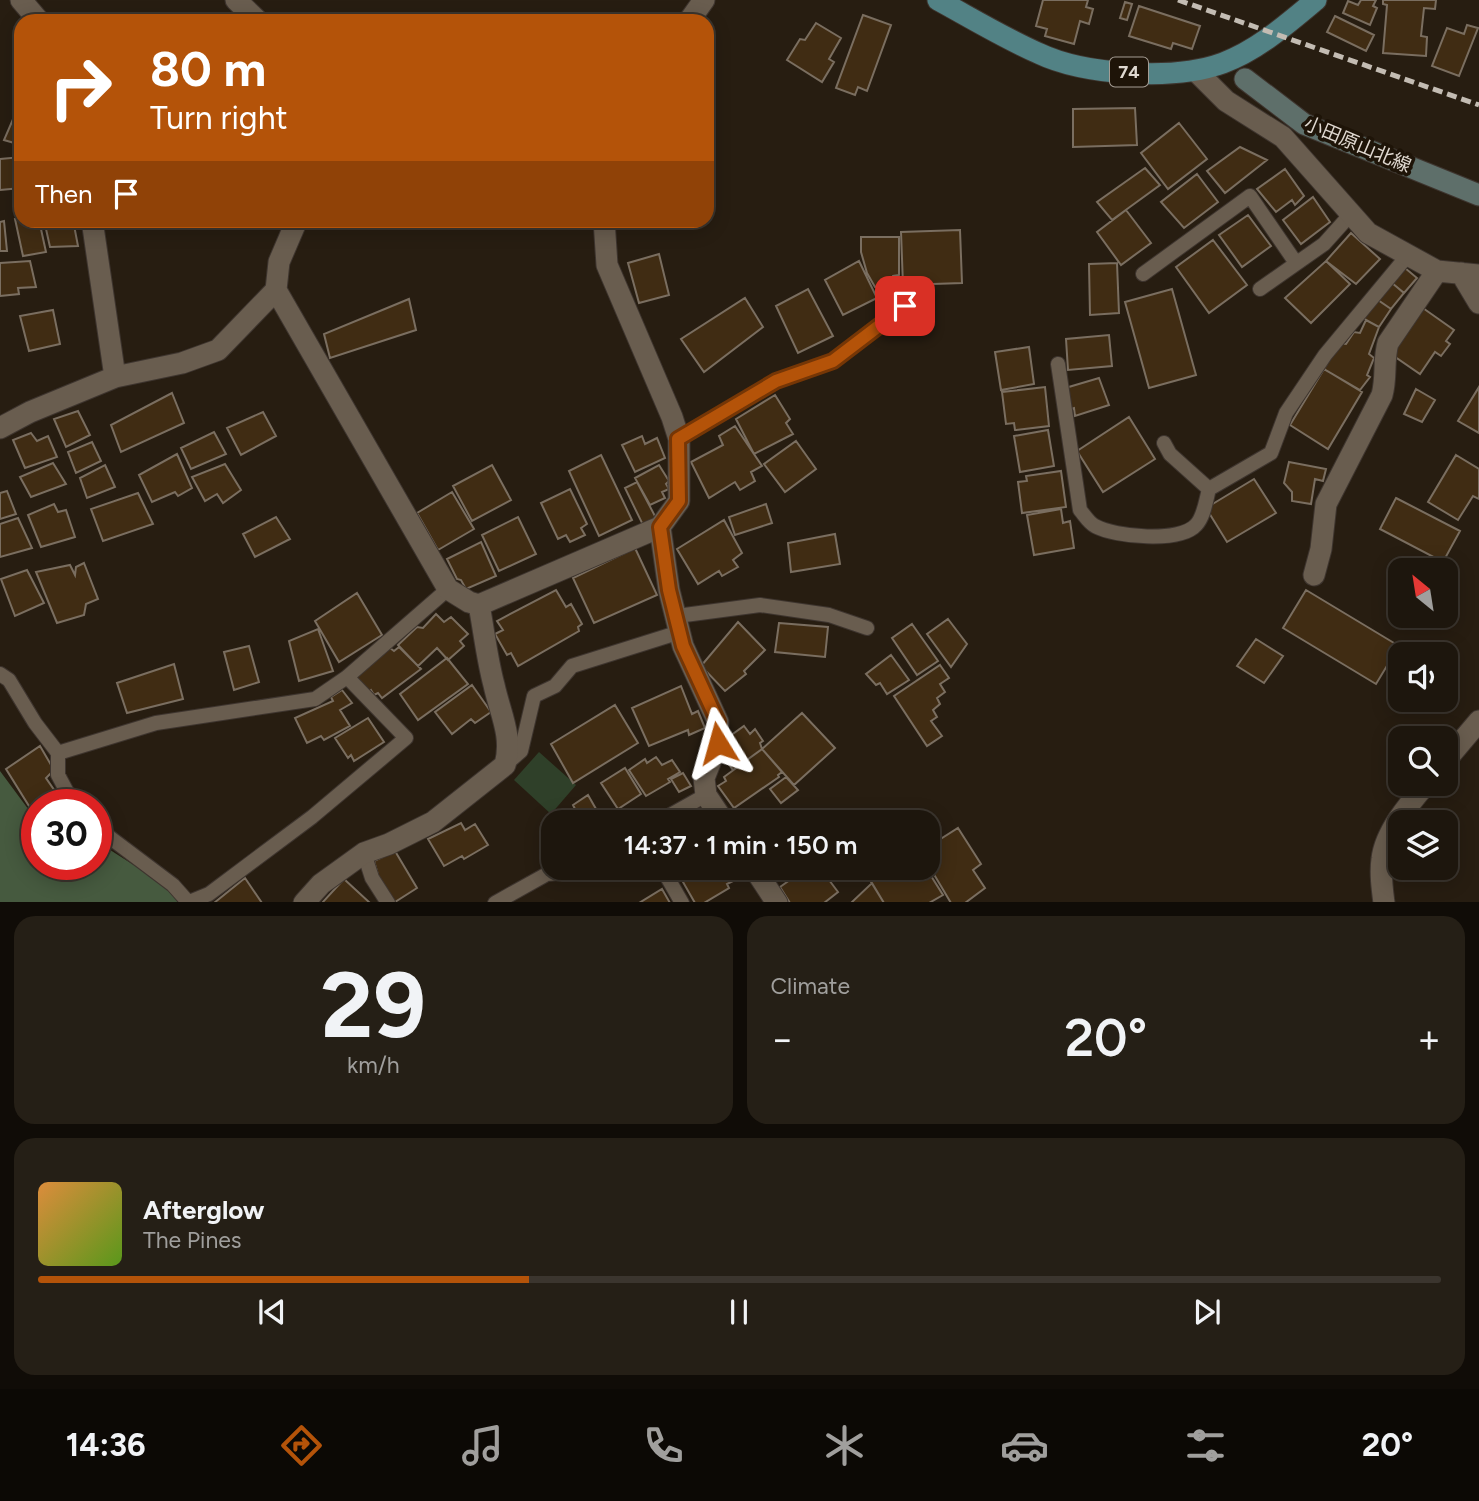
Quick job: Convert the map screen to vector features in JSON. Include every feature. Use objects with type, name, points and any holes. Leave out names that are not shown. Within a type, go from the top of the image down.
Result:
[{"type":"main road","name":"74","points":[[938,0],[1040,54],[1104,72],[1196,71],[1224,63],[1276,34],[1315,0]]},
{"type":"main road","name":"小田原山北線","points":[[1245,79],[1304,124],[1479,195]]},
{"type":"street","points":[[21,0],[33,14]]},
{"type":"street","points":[[236,0],[251,14]]},
{"type":"street","points":[[1196,71],[1226,101],[1283,137],[1368,233],[1437,271],[1470,274],[1479,303]]},
{"type":"street","points":[[94,228],[115,377]]},
{"type":"street","points":[[294,228],[279,262],[276,290],[448,589],[468,602],[479,605],[660,527],[679,501],[678,439],[672,417],[607,265],[605,228]]},
{"type":"street","points":[[1314,575],[1321,549],[1326,504],[1382,394],[1385,385],[1384,356],[1388,343],[1437,271]]},
{"type":"street","points":[[0,428],[30,412],[115,377],[182,363],[218,350],[276,290]]},
{"type":"street","points":[[660,527],[669,590],[683,646],[718,722],[718,743],[704,778],[706,795],[716,810]]},
{"type":"street","points":[[304,902],[321,884],[364,853],[433,822],[505,765],[509,737],[494,685],[479,605]]},
{"type":"street","points":[[1458,746],[1479,721]]},
{"type":"street","points":[[1384,902],[1382,856],[1392,831],[1417,796]]},
{"type":"street","points":[[762,880],[777,902]]},
{"type":"lane","points":[[1143,274],[1250,196],[1296,263]]},
{"type":"lane","points":[[1260,289],[1324,244],[1350,215]]},
{"type":"lane","points":[[1058,364],[1080,510],[1092,524],[1110,532],[1136,537],[1187,532],[1198,524],[1209,489],[1271,453],[1286,413],[1325,355],[1408,255]]},
{"type":"lane","points":[[678,439],[776,381],[833,361],[905,306]]},
{"type":"lane","points":[[1164,443],[1170,454],[1209,489]]},
{"type":"lane","points":[[58,753],[156,723],[315,699],[347,677],[448,589]]},
{"type":"lane","points":[[505,765],[521,751],[534,696],[555,686],[572,666],[678,624],[760,605],[829,615],[867,628]]},
{"type":"lane","points":[[0,674],[9,680],[35,723],[58,753],[58,775],[65,789]]},
{"type":"lane","points":[[112,839],[173,885],[188,902],[209,894],[312,817],[405,738],[347,677]]},
{"type":"lane","points":[[680,810],[706,795]]},
{"type":"lane","points":[[364,853],[372,878],[388,902]]},
{"type":"lane","points":[[495,902],[541,877]]},
{"type":"lane","points":[[669,880],[682,902]]},
{"type":"green space","points":[[539,752],[576,785],[554,810],[547,810],[514,780]]},
{"type":"green space","points":[[0,771],[21,799],[21,880],[112,880],[112,851],[184,897],[183,902],[0,902]]},
{"type":"building","points":[[1043,0],[1088,0],[1086,7],[1093,9],[1089,24],[1080,21],[1074,44],[1045,36],[1047,29],[1036,26]]},
{"type":"building","points":[[1361,0],[1376,0],[1373,6],[1377,8],[1370,25],[1343,13],[1348,1],[1358,5]]},
{"type":"building","points":[[1383,0],[1436,0],[1435,9],[1424,8],[1421,36],[1427,37],[1426,56],[1383,53],[1387,5],[1383,4]]},
{"type":"building","points":[[1125,2],[1132,4],[1127,20],[1120,18]]},
{"type":"building","points":[[1139,6],[1200,26],[1192,49],[1173,43],[1171,49],[1129,36]]},
{"type":"building","points":[[863,15],[891,25],[867,91],[858,87],[855,95],[836,88]]},
{"type":"building","points":[[1335,16],[1374,35],[1366,51],[1327,32]]},
{"type":"building","points":[[816,23],[841,38],[829,59],[834,62],[822,82],[787,60],[800,39],[805,40]]},
{"type":"building","points":[[1467,25],[1478,28],[1459,76],[1432,66],[1447,28],[1464,34]]},
{"type":"building","points":[[1135,108],[1137,145],[1073,147],[1073,109]]},
{"type":"building","points":[[14,117],[14,143],[4,140]]},
{"type":"building","points":[[1179,123],[1207,159],[1168,189],[1141,153]]},
{"type":"building","points":[[1240,147],[1267,160],[1225,193],[1207,171]]},
{"type":"building","points":[[14,158],[14,189],[0,190],[0,159]]},
{"type":"building","points":[[1145,168],[1160,185],[1112,220],[1097,202]]},
{"type":"building","points":[[1285,169],[1304,196],[1295,205],[1292,200],[1276,212],[1257,189]]},
{"type":"building","points":[[1197,174],[1218,202],[1184,228],[1161,202]]},
{"type":"building","points":[[1313,197],[1330,222],[1301,244],[1283,220]]},
{"type":"building","points":[[1126,210],[1151,243],[1121,265],[1097,232]]},
{"type":"building","points":[[1248,215],[1271,246],[1242,267],[1219,235]]},
{"type":"building","points":[[4,221],[7,251],[0,251],[0,222]]},
{"type":"building","points":[[17,228],[41,228],[46,252],[23,256]]},
{"type":"building","points":[[46,228],[75,228],[78,246],[50,247]]},
{"type":"building","points":[[960,230],[962,283],[903,285],[901,232]]},
{"type":"building","points":[[1351,233],[1380,259],[1356,284],[1326,261]]},
{"type":"building","points":[[861,237],[899,237],[899,275],[893,276],[888,286],[875,287],[867,273],[861,252]]},
{"type":"building","points":[[1213,240],[1247,285],[1209,313],[1176,267]]},
{"type":"building","points":[[659,254],[669,295],[639,303],[628,263]]},
{"type":"building","points":[[30,261],[36,287],[18,288],[19,294],[0,296],[0,263]]},
{"type":"building","points":[[859,261],[877,298],[843,315],[825,280]]},
{"type":"building","points":[[1326,261],[1350,284],[1311,323],[1285,298]]},
{"type":"building","points":[[1117,263],[1119,313],[1090,315],[1089,264]]},
{"type":"building","points":[[1405,268],[1417,278],[1404,293],[1392,283]]},
{"type":"building","points":[[1392,283],[1404,293],[1391,309],[1378,300]]},
{"type":"building","points":[[808,289],[833,336],[798,353],[776,306]]},
{"type":"building","points":[[1172,289],[1196,375],[1149,388],[1125,302]]},
{"type":"building","points":[[745,298],[763,327],[704,372],[681,339]]},
{"type":"building","points":[[409,299],[416,330],[330,358],[324,334]]},
{"type":"building","points":[[1378,300],[1391,309],[1379,327],[1363,318]]},
{"type":"building","points":[[1420,306],[1454,330],[1446,341],[1450,344],[1441,356],[1435,352],[1420,374],[1388,352]]},
{"type":"building","points":[[53,310],[60,344],[29,351],[20,316]]},
{"type":"building","points":[[1366,320],[1379,327],[1369,354],[1374,358],[1367,375],[1370,377],[1360,390],[1324,369],[1338,343],[1346,344],[1354,332],[1360,333]]},
{"type":"building","points":[[1109,335],[1112,366],[1068,370],[1066,339]]},
{"type":"building","points":[[1029,347],[1034,384],[1001,390],[995,352]]},
{"type":"building","points":[[1324,369],[1362,392],[1328,449],[1290,425]]},
{"type":"building","points":[[1099,378],[1109,405],[1075,416],[1074,408],[1068,410],[1062,389]]},
{"type":"building","points":[[1045,387],[1049,426],[1015,430],[1014,423],[1006,424],[1002,392]]},
{"type":"building","points":[[1479,387],[1479,433],[1458,421]]},
{"type":"building","points":[[1416,389],[1435,400],[1422,422],[1404,414]]},
{"type":"building","points":[[172,393],[184,423],[121,452],[111,425]]},
{"type":"building","points":[[775,395],[790,419],[786,423],[793,434],[754,454],[736,419]]},
{"type":"building","points":[[78,411],[90,435],[66,447],[54,419]]},
{"type":"building","points":[[263,412],[276,436],[241,455],[227,428]]},
{"type":"building","points":[[1129,417],[1155,459],[1103,492],[1077,451]]},
{"type":"building","points":[[735,426],[762,466],[751,472],[755,481],[740,490],[735,482],[709,498],[691,462],[723,445],[719,436]]},
{"type":"building","points":[[1048,430],[1054,466],[1020,472],[1014,436]]},
{"type":"building","points":[[214,432],[226,454],[191,469],[181,448]]},
{"type":"building","points":[[31,433],[37,441],[48,436],[57,457],[25,468],[13,440]]},
{"type":"building","points":[[642,436],[645,444],[657,438],[665,458],[635,472],[622,445]]},
{"type":"building","points":[[796,441],[816,469],[785,492],[764,464]]},
{"type":"building","points":[[92,442],[101,461],[76,473],[68,452]]},
{"type":"building","points":[[177,454],[192,488],[178,496],[175,492],[152,502],[139,475]]},
{"type":"building","points":[[601,455],[632,520],[599,536],[569,471]]},
{"type":"building","points":[[1456,455],[1479,469],[1479,499],[1473,496],[1458,520],[1428,502]]},
{"type":"building","points":[[1289,462],[1326,469],[1323,481],[1315,479],[1311,504],[1292,501],[1292,492],[1284,483]]},
{"type":"building","points":[[53,463],[66,484],[31,497],[20,477]]},
{"type":"building","points":[[225,464],[241,490],[223,503],[217,494],[205,501],[192,477]]},
{"type":"building","points":[[105,465],[115,487],[87,498],[80,478]]},
{"type":"building","points":[[492,465],[511,500],[472,521],[453,486]]},
{"type":"building","points":[[659,465],[669,481],[666,484],[669,489],[662,492],[665,498],[650,505],[635,478]]},
{"type":"building","points":[[1061,471],[1066,507],[1022,513],[1018,482],[1027,481],[1026,476]]},
{"type":"building","points":[[1254,479],[1276,513],[1227,542],[1206,508]]},
{"type":"building","points":[[637,482],[656,518],[643,525],[625,488]]},
{"type":"building","points":[[570,489],[587,524],[581,528],[585,535],[570,542],[566,535],[558,539],[541,503]]},
{"type":"building","points":[[7,491],[16,514],[0,519],[0,493]]},
{"type":"building","points":[[452,492],[474,529],[438,550],[417,513]]},
{"type":"building","points":[[138,493],[153,524],[103,541],[91,509]]},
{"type":"building","points":[[1396,498],[1460,531],[1445,558],[1435,558],[1380,529]]},
{"type":"building","points":[[54,504],[58,512],[66,510],[75,537],[41,547],[28,515]]},
{"type":"building","points":[[766,504],[772,523],[735,535],[729,517]]},
{"type":"building","points":[[1061,509],[1063,523],[1070,521],[1074,548],[1034,555],[1027,515]]},
{"type":"building","points":[[276,517],[290,539],[255,557],[243,534]]},
{"type":"building","points":[[518,517],[536,554],[499,571],[482,535]]},
{"type":"building","points":[[18,518],[32,548],[0,557],[0,524]]},
{"type":"building","points":[[724,520],[742,553],[733,560],[738,567],[722,576],[719,571],[698,584],[677,549]]},
{"type":"building","points":[[835,534],[840,564],[791,572],[788,543]]},
{"type":"building","points":[[481,542],[496,576],[466,589],[461,580],[457,579],[447,559]]},
{"type":"building","points":[[635,548],[657,595],[594,623],[573,578]]},
{"type":"building","points":[[84,563],[98,599],[86,604],[84,615],[57,623],[36,572],[70,565],[75,575],[76,567]]},
{"type":"building","points":[[27,570],[44,603],[15,616],[1,579]]},
{"type":"building","points":[[556,590],[566,607],[571,604],[582,624],[578,627],[579,631],[518,666],[511,653],[507,655],[495,634],[503,630],[497,621]]},
{"type":"building","points":[[1306,590],[1392,642],[1388,642],[1388,664],[1376,684],[1283,628]]},
{"type":"building","points":[[357,593],[382,635],[339,662],[315,621]]},
{"type":"building","points":[[436,614],[444,622],[451,617],[468,634],[460,641],[464,646],[448,660],[437,648],[418,666],[398,645],[417,627],[423,628]]},
{"type":"building","points":[[948,619],[967,644],[951,667],[927,634]]},
{"type":"building","points":[[738,622],[765,650],[744,671],[746,674],[725,691],[701,666]]},
{"type":"building","points":[[779,623],[828,627],[825,657],[775,652]]},
{"type":"building","points":[[912,624],[938,661],[917,675],[892,638]]},
{"type":"building","points":[[318,629],[333,671],[299,681],[289,641]]},
{"type":"building","points":[[1256,639],[1283,656],[1264,683],[1237,666]]},
{"type":"building","points":[[249,646],[259,682],[234,690],[224,652]]},
{"type":"building","points":[[399,647],[421,669],[382,698],[378,693],[374,695],[371,690],[368,693],[355,678],[390,648],[394,651]]},
{"type":"building","points":[[891,655],[909,680],[887,694],[880,683],[876,685],[866,674]]},
{"type":"building","points":[[447,658],[468,684],[418,720],[400,694]]},
{"type":"building","points":[[174,664],[183,699],[127,713],[117,683]]},
{"type":"building","points":[[940,665],[949,678],[940,684],[945,692],[937,698],[940,704],[933,710],[937,717],[931,721],[942,736],[927,746],[894,696]]},
{"type":"building","points":[[472,685],[491,712],[475,723],[471,719],[452,734],[435,712]]},
{"type":"building","points":[[681,686],[692,714],[698,711],[705,728],[689,735],[688,730],[649,746],[632,708]]},
{"type":"building","points":[[342,690],[352,703],[340,710],[350,726],[324,740],[321,736],[307,743],[295,718],[333,701],[331,697]]},
{"type":"building","points":[[615,705],[638,743],[573,783],[551,744]]},
{"type":"building","points":[[802,713],[835,748],[794,785],[762,749]]},
{"type":"building","points":[[368,718],[384,742],[354,761],[351,755],[348,758],[335,738]]},
{"type":"building","points":[[744,726],[750,734],[755,729],[763,741],[760,743],[762,749],[733,770],[722,755],[729,750],[723,741]]},
{"type":"building","points":[[40,746],[54,770],[46,778],[54,789],[21,789],[21,793],[6,769]]},
{"type":"building","points":[[762,749],[782,772],[779,777],[734,808],[718,786],[726,781],[724,777]]},
{"type":"building","points":[[656,757],[662,765],[672,760],[680,772],[668,779],[670,782],[646,796],[629,770],[645,759],[647,763]]},
{"type":"building","points":[[625,768],[641,794],[618,809],[601,783]]},
{"type":"building","points":[[683,773],[691,786],[679,792],[671,779]]},
{"type":"building","points":[[786,777],[798,790],[781,803],[770,789]]},
{"type":"building","points":[[588,795],[596,809],[576,810],[573,805]]},
{"type":"building","points":[[461,823],[465,830],[475,824],[488,845],[464,859],[462,856],[444,866],[428,839]]},
{"type":"building","points":[[958,828],[981,864],[973,870],[985,888],[966,902],[950,902],[937,880],[940,880],[940,839]]},
{"type":"building","points":[[395,851],[417,888],[395,902],[381,885],[374,861]]},
{"type":"building","points":[[245,878],[261,902],[215,902]]},
{"type":"building","points":[[344,879],[369,902],[323,902]]},
{"type":"building","points":[[682,880],[735,880],[727,884],[729,888],[706,902],[694,902]]},
{"type":"building","points":[[790,880],[829,880],[838,892],[825,902],[789,902],[780,887]]},
{"type":"building","points":[[870,880],[934,880],[943,895],[931,902],[883,902]]},
{"type":"building","points":[[872,883],[883,902],[852,902]]},
{"type":"building","points":[[662,889],[669,902],[641,902]]},
{"type":"railway","points":[[1178,0],[1479,105]]},
{"type":"route","points":[[718,743],[718,722],[683,646],[669,590],[660,527],[679,501],[678,439],[776,381],[833,361],[905,306]]}]
